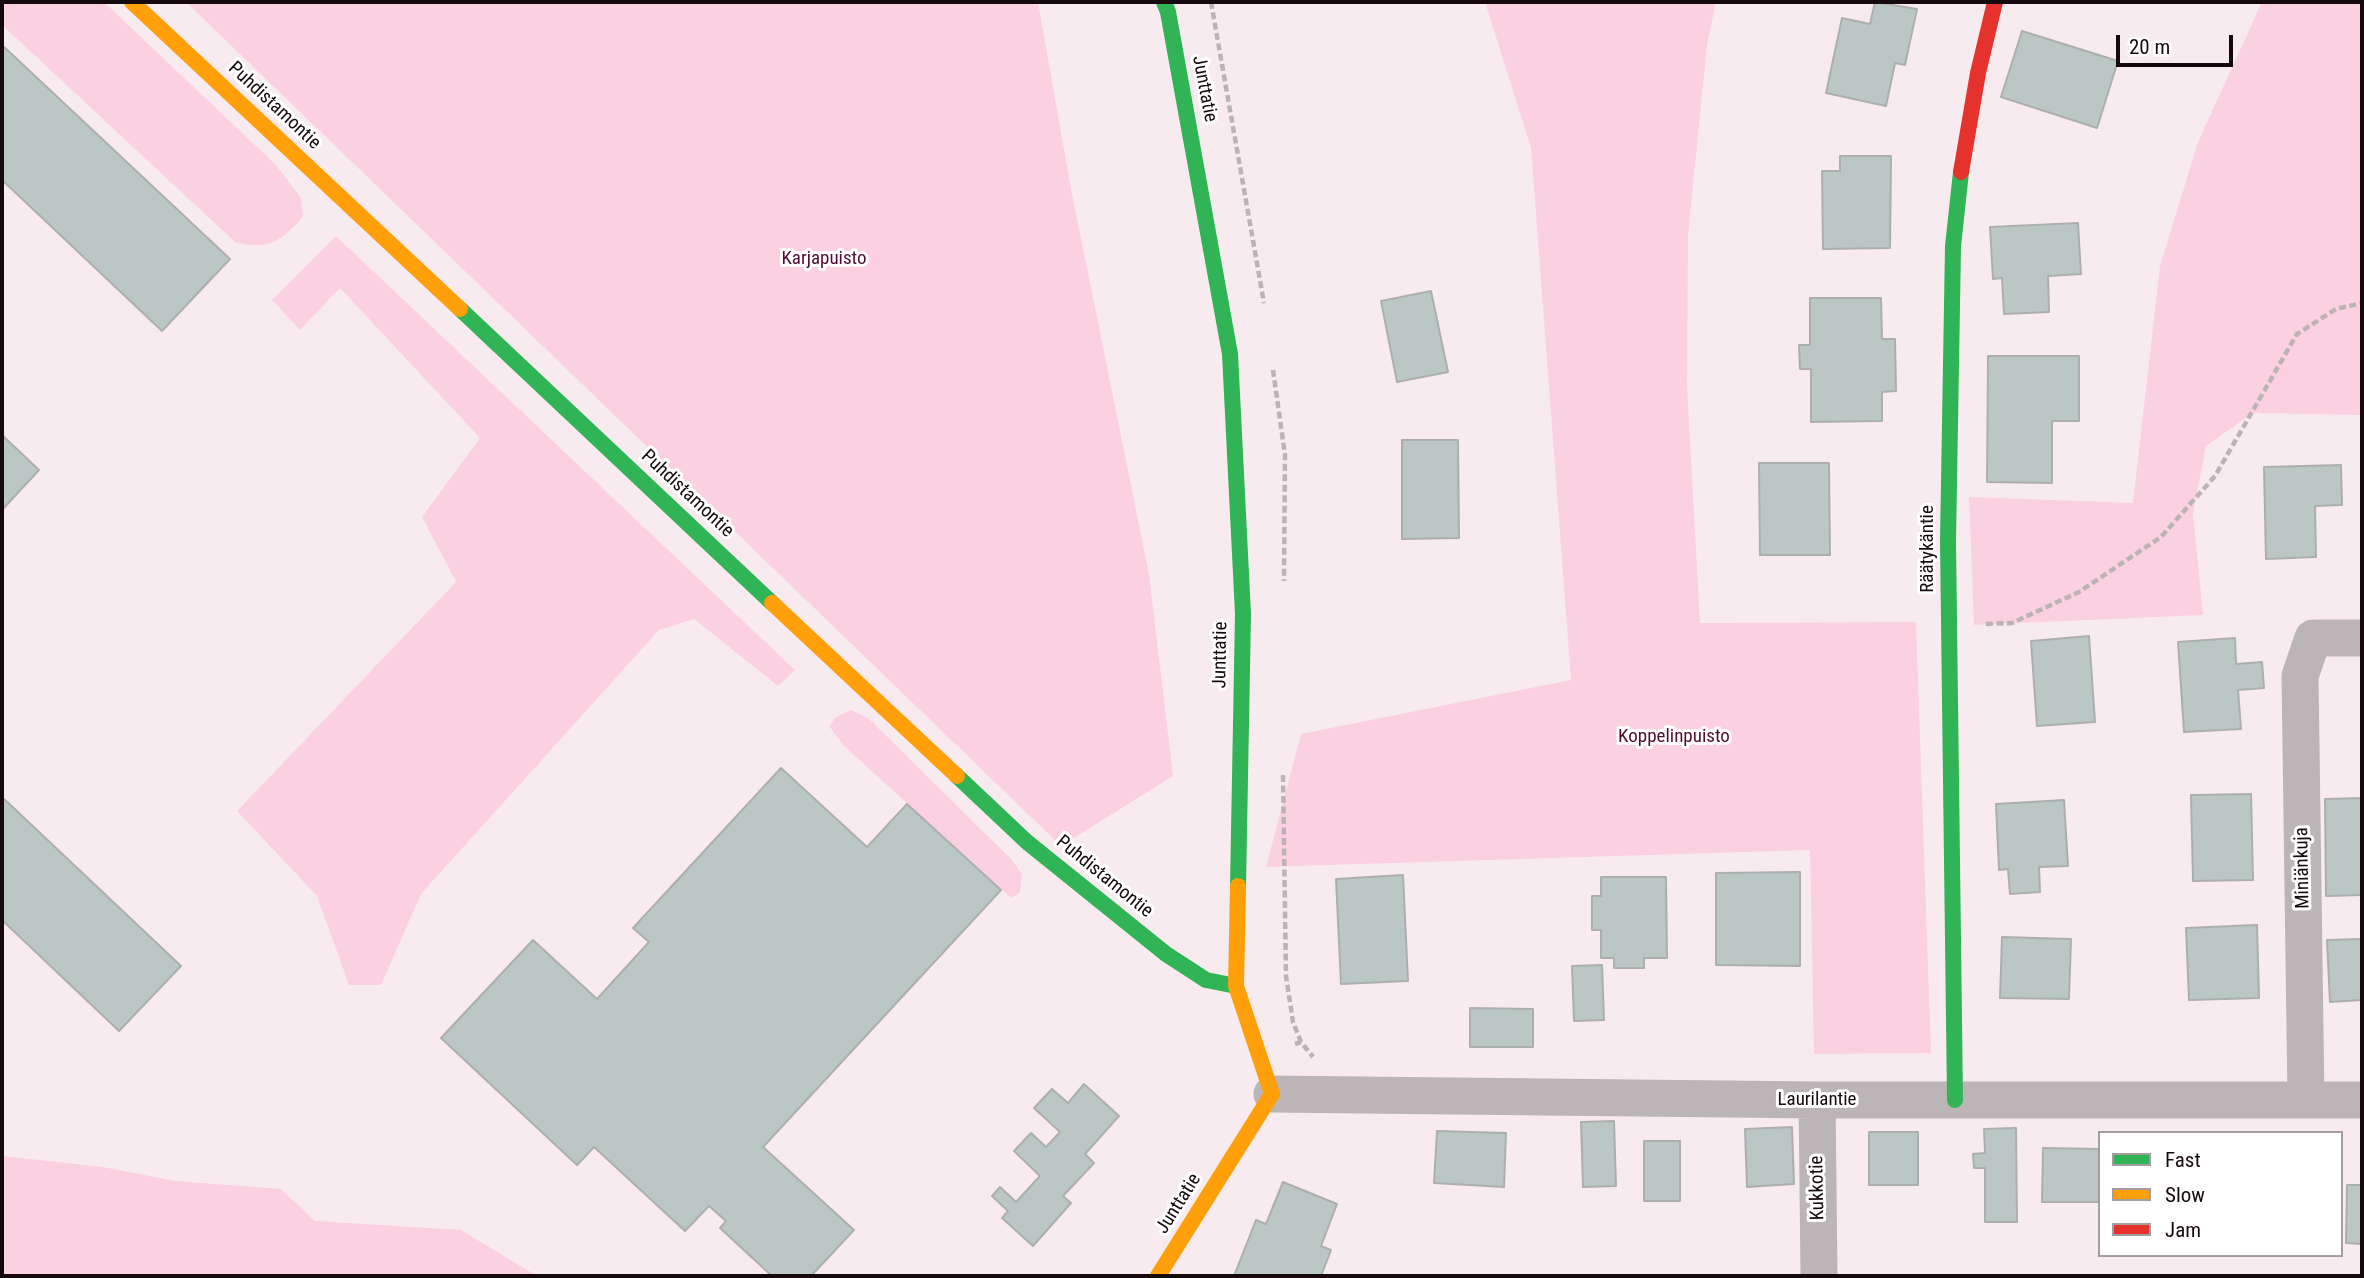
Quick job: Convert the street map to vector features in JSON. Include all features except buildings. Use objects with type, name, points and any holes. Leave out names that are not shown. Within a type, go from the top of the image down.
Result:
[{"type":"street","name":"Puhdistamontie","points":[[132,2],[1027,842],[1166,954],[1206,981],[1236,986]]},
{"type":"street","name":"Junttatie","points":[[1158,1276],[1272,1094],[1236,986],[1243,614],[1230,354],[1181,78],[1164,2]]},
{"type":"street","name":"Räätykäntie","points":[[1955,1100],[1948,541],[1953,246],[1963,155],[1978,73],[1995,2]]},
{"type":"street","name":"Miniänkuja","points":[[2306,1100],[2300,676],[2313,638],[2362,638]]},
{"type":"street","name":"Laurilantie","points":[[1272,1094],[1817,1100],[2362,1100]]},
{"type":"street","name":"Kukkotie","points":[[1817,1100],[1819,1276]]},
{"type":"path","points":[[1950,625],[2012,623],[2079,592],[2161,537],[2215,477],[2297,334],[2336,309],[2362,303]]},
{"type":"green space","points":[[2,2],[104,2],[276,165],[301,198],[303,216],[274,242],[256,245],[235,242],[2,25]]},
{"type":"green space","name":"Karjapuisto","points":[[186,2],[1038,2],[1071,189],[1149,574],[1173,776],[1061,846]]},
{"type":"green space","name":"Koppelinpuisto","points":[[1485,2],[1716,2],[1707,45],[1688,235],[1687,387],[1700,623],[1916,622],[1931,1053],[1814,1054],[1810,850],[1266,867],[1301,734],[1571,680],[1531,148]]},
{"type":"green space","points":[[2262,2],[2362,2],[2362,415],[2253,413],[2206,446],[2193,513],[2203,615],[1974,625],[1969,497],[2133,503],[2160,266],[2198,142]]},
{"type":"green space","points":[[336,236],[795,670],[778,686],[694,619],[659,630],[421,894],[381,985],[349,985],[317,896],[237,811],[456,582],[422,517],[480,438],[340,288],[300,330],[272,300]]},
{"type":"green space","points":[[851,710],[868,718],[1011,859],[1022,874],[1020,892],[1011,898],[843,745],[829,726],[836,717]]},
{"type":"green space","points":[[2,1156],[103,1167],[175,1181],[281,1189],[315,1221],[461,1230],[537,1276],[2,1276]]},
{"type":"traffic: fast","points":[[1164,2],[1230,354],[1243,614],[1238,886]]},
{"type":"traffic: fast","points":[[1955,1100],[1948,541],[1953,246],[1961,172]]},
{"type":"traffic: fast","points":[[460,309],[772,603]]},
{"type":"traffic: fast","points":[[957,776],[1027,842],[1166,954],[1206,980],[1236,986]]},
{"type":"traffic: slow","points":[[132,2],[460,309]]},
{"type":"traffic: slow","points":[[772,603],[957,776]]},
{"type":"traffic: slow","points":[[1158,1276],[1272,1094],[1236,986],[1238,886]]},
{"type":"traffic: jam","points":[[1961,172],[1978,73],[1995,2]]}]
